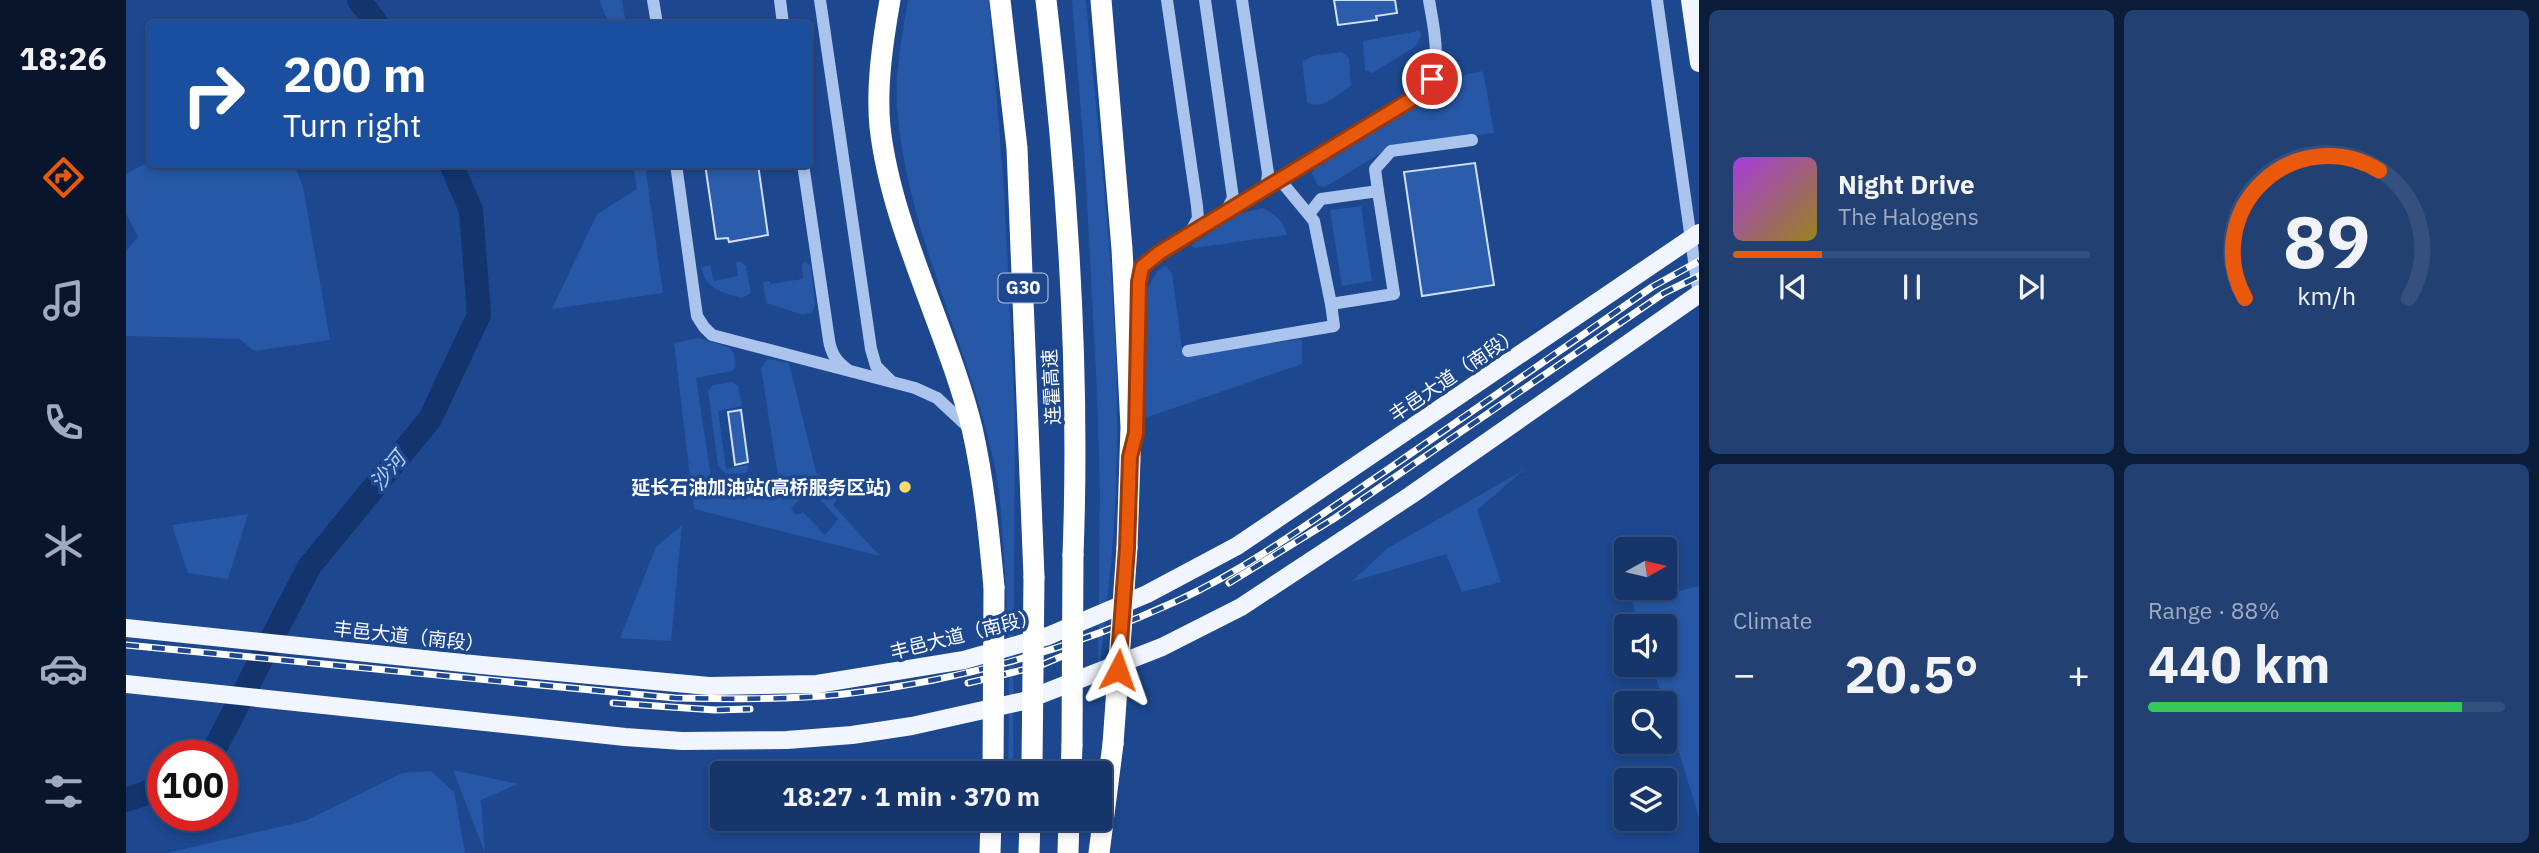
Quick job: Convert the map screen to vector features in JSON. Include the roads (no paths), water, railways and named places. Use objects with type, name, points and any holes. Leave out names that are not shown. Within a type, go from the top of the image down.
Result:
[{"type":"highway","points":[[890,0],[881,77],[880,127],[895,198],[974,442],[985,498],[994,587],[993,761]]},
{"type":"highway","name":"连霍高速","points":[[1000,0],[1017,148],[1034,577],[1032,761]]},
{"type":"highway","name":"连霍高速","points":[[1046,0],[1063,145],[1077,454],[1073,555],[1071,761]]},
{"type":"highway","points":[[1099,853],[1113,744],[1127,548],[1130,457],[1122,249],[1101,0]]},
{"type":"highway","points":[[990,853],[991,831]]},
{"type":"highway","points":[[1029,853],[1030,831]]},
{"type":"highway","points":[[1068,853],[1069,831]]},
{"type":"main road","points":[[1690,0],[1699,63]]},
{"type":"main road","name":"丰邑大道（南段）","points":[[126,628],[709,686],[817,684],[964,660],[1048,636],[1147,593],[1237,546],[1695,236]]},
{"type":"main road","points":[[126,684],[659,739],[787,740],[852,735],[912,726],[1024,701],[1162,647],[1241,607],[1411,495],[1699,295]]},
{"type":"street","points":[[653,0],[656,21]]},
{"type":"street","points":[[780,0],[783,21]]},
{"type":"street","points":[[820,0],[871,349],[876,366],[891,381]]},
{"type":"street","points":[[1167,0],[1197,206],[1195,228],[1187,236]]},
{"type":"street","points":[[1205,0],[1233,198],[1223,214]]},
{"type":"street","points":[[1242,0],[1268,173],[1267,182],[1260,192]]},
{"type":"street","points":[[1130,457],[1136,433],[1139,282],[1142,267],[1187,236],[1424,89],[1436,69],[1437,55],[1429,0]]},
{"type":"street","points":[[1657,0],[1695,236],[1699,295]]},
{"type":"street","points":[[1331,304],[1394,294],[1375,169],[1391,152],[1472,140]]},
{"type":"street","points":[[677,168],[697,316],[712,335],[891,381],[937,398],[964,421],[974,442]]},
{"type":"street","points":[[804,168],[831,352],[839,363],[851,371]]},
{"type":"street","points":[[1188,351],[1334,327],[1314,221],[1280,180]]},
{"type":"street","points":[[1309,214],[1321,200],[1378,191]]},
{"type":"waterway","name":"沙河","points":[[359,0],[375,21]]},
{"type":"waterway","name":"沙河","points":[[219,740],[309,567],[430,419],[479,315],[471,210],[453,168]]},
{"type":"waterway","name":"沙河","points":[[126,800],[147,793]]},
{"type":"railway","points":[[126,645],[675,698],[760,699],[823,696],[930,681],[973,671],[1099,633],[1179,600],[1233,572],[1311,522],[1652,287],[1699,261]]},
{"type":"railway","points":[[1229,583],[1335,518],[1664,293],[1699,276]]},
{"type":"railway","points":[[968,683],[1039,666],[1079,649]]},
{"type":"railway","points":[[613,703],[715,710],[750,709]]},
{"type":"place","name":"延长石油加油站(高桥服务区站)","points":[[905,487]]}]
